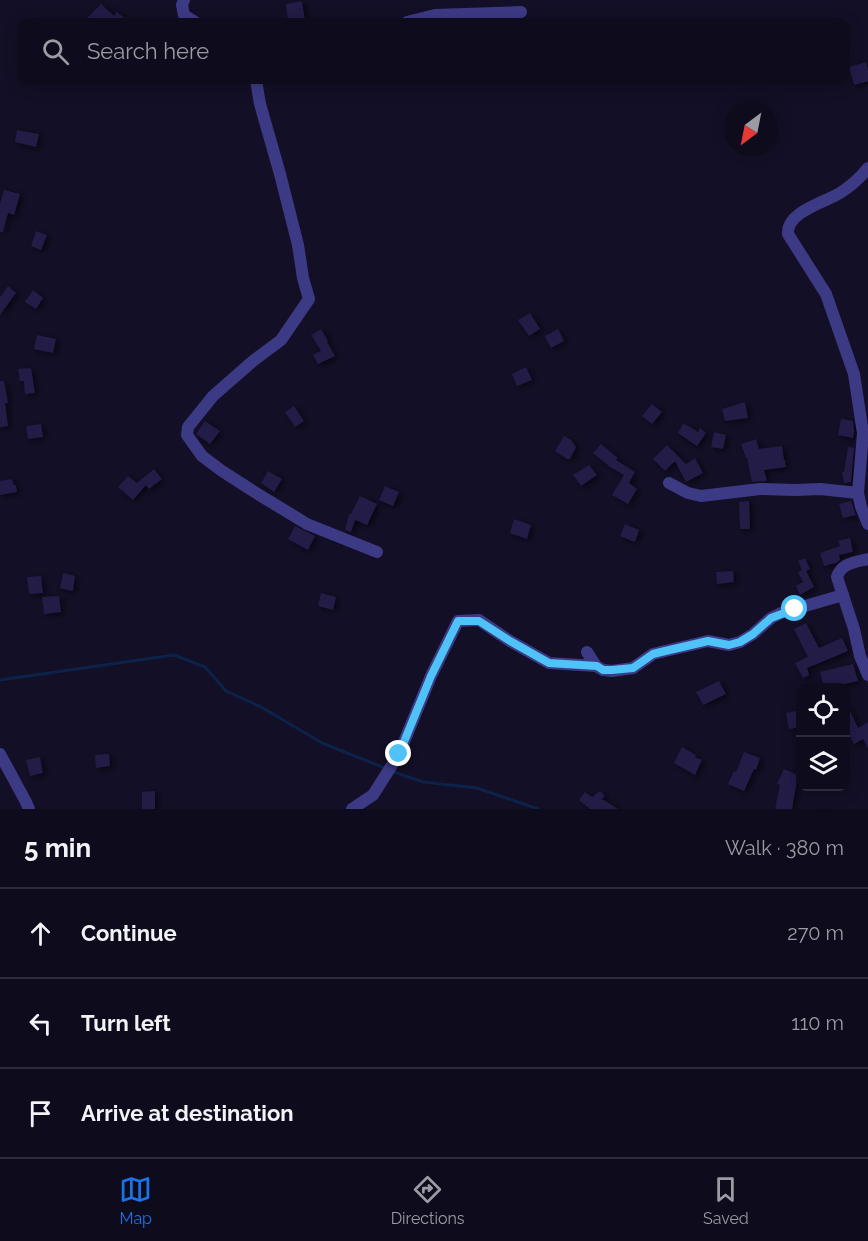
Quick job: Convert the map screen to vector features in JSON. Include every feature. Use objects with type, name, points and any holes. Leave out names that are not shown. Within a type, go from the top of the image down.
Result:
[{"type":"street","points":[[184,0],[182,5],[184,15],[189,18]]},
{"type":"street","points":[[423,18],[435,15],[521,12]]},
{"type":"street","points":[[257,84],[298,245],[309,299],[281,340],[213,396],[188,427],[187,435],[202,456],[253,491],[307,524],[377,552]]},
{"type":"street","points":[[868,168],[859,179],[838,194],[807,210],[792,220],[787,227],[788,234],[826,294],[854,374],[863,433],[858,493],[868,524]]},
{"type":"street","points":[[669,483],[688,493],[701,496],[760,489],[820,489],[858,493]]},
{"type":"street","points":[[868,559],[848,565],[837,573],[860,656],[868,675]]},
{"type":"street","points":[[588,652],[597,666],[603,670],[633,668],[653,654],[661,652],[708,641],[729,645],[740,642],[781,613],[843,595]]},
{"type":"street","points":[[352,809],[373,795],[399,754],[431,676],[458,621],[479,621],[549,663],[597,666]]},
{"type":"street","points":[[0,754],[29,809]]},
{"type":"building","points":[[302,1],[304,18],[288,18],[286,4]]},
{"type":"building","points":[[101,4],[114,16],[117,12],[125,18],[87,18]]},
{"type":"building","points":[[866,62],[868,81],[854,85],[850,67]]},
{"type":"building","points":[[17,130],[39,134],[36,147],[15,142]]},
{"type":"building","points":[[4,190],[20,194],[14,215],[8,213],[3,232],[0,232],[0,204]]},
{"type":"building","points":[[36,231],[47,235],[41,250],[31,246]]},
{"type":"building","points":[[8,286],[16,293],[0,315],[0,297]]},
{"type":"building","points":[[33,290],[43,298],[36,309],[25,302]]},
{"type":"building","points":[[530,313],[540,329],[529,336],[518,320]]},
{"type":"building","points":[[321,329],[335,356],[318,364],[313,355],[321,351],[311,335]]},
{"type":"building","points":[[558,329],[564,341],[551,348],[545,336]]},
{"type":"building","points":[[37,335],[56,339],[53,353],[34,349]]},
{"type":"building","points":[[526,367],[532,380],[517,386],[512,374]]},
{"type":"building","points":[[31,368],[35,393],[25,394],[24,381],[20,381],[18,369]]},
{"type":"building","points":[[0,381],[4,381],[8,403],[5,403],[8,426],[0,427]]},
{"type":"building","points":[[745,402],[748,418],[725,421],[722,409]]},
{"type":"building","points":[[652,404],[662,412],[652,424],[642,416]]},
{"type":"building","points":[[294,406],[304,421],[295,427],[285,412]]},
{"type":"building","points":[[841,419],[853,421],[853,438],[838,435]]},
{"type":"building","points":[[205,421],[220,431],[210,444],[196,434]]},
{"type":"building","points":[[41,424],[43,437],[28,439],[26,426]]},
{"type":"building","points":[[683,424],[698,432],[700,428],[706,433],[697,446],[678,433]]},
{"type":"building","points":[[714,432],[726,435],[723,449],[711,447]]},
{"type":"building","points":[[564,436],[576,447],[570,459],[555,451]]},
{"type":"building","points":[[756,439],[759,449],[782,446],[786,467],[764,470],[767,481],[752,482],[747,458],[741,444]]},
{"type":"building","points":[[601,444],[618,458],[616,460],[635,472],[629,483],[637,489],[628,504],[612,495],[624,475],[593,453]]},
{"type":"building","points":[[667,445],[686,464],[695,458],[703,473],[686,482],[675,461],[665,471],[653,459]]},
{"type":"building","points":[[848,447],[854,448],[851,482],[844,483],[842,472],[844,472]]},
{"type":"building","points":[[589,465],[597,475],[581,486],[573,475]]},
{"type":"building","points":[[154,469],[162,479],[149,489],[146,485],[133,500],[118,487],[128,476],[137,483]]},
{"type":"building","points":[[268,471],[282,479],[274,492],[261,483]]},
{"type":"building","points":[[12,479],[17,492],[0,495],[0,481]]},
{"type":"building","points":[[385,486],[399,492],[393,506],[379,500]]},
{"type":"building","points":[[360,496],[377,504],[367,525],[355,520],[351,532],[345,530],[349,514]]},
{"type":"building","points":[[749,501],[750,529],[740,529],[739,502]]},
{"type":"building","points":[[851,501],[856,515],[843,518],[839,504]]},
{"type":"building","points":[[514,519],[531,525],[527,539],[510,533]]},
{"type":"building","points":[[625,524],[639,530],[635,542],[620,536]]},
{"type":"building","points":[[295,526],[315,536],[308,550],[288,539]]},
{"type":"building","points":[[850,538],[853,552],[839,555],[840,560],[836,563],[824,566],[820,553],[840,546],[838,541]]},
{"type":"building","points":[[805,558],[810,569],[806,571],[814,587],[800,595],[796,586],[803,582],[798,572],[802,570],[798,561]]},
{"type":"building","points":[[733,571],[734,582],[717,584],[716,572]]},
{"type":"building","points":[[63,573],[75,576],[73,591],[60,588]]},
{"type":"building","points":[[41,576],[43,593],[29,594],[27,577]]},
{"type":"building","points":[[321,593],[336,597],[333,610],[318,606]]},
{"type":"building","points":[[59,596],[61,612],[44,614],[42,597]]},
{"type":"building","points":[[806,623],[819,648],[842,638],[848,651],[807,668],[809,675],[803,678],[795,663],[808,657],[794,629]]},
{"type":"building","points":[[853,664],[858,681],[823,683],[820,672]]},
{"type":"building","points":[[719,681],[726,694],[703,705],[696,692]]},
{"type":"building","points":[[796,711],[796,728],[789,729],[786,713]]},
{"type":"building","points":[[850,711],[858,728],[868,722],[868,748],[863,739],[854,744],[850,736]]},
{"type":"building","points":[[682,747],[702,760],[695,775],[674,763]]},
{"type":"building","points":[[744,752],[760,758],[744,791],[728,784]]},
{"type":"building","points":[[109,754],[110,766],[96,768],[95,755]]},
{"type":"building","points":[[40,757],[43,773],[30,776],[26,760]]},
{"type":"building","points":[[784,769],[796,774],[792,809],[775,809],[780,785],[777,784]]},
{"type":"building","points":[[155,791],[155,809],[142,809],[142,792]]},
{"type":"building","points":[[600,791],[605,796],[602,799],[618,809],[590,809],[579,800],[585,792],[592,797]]},
{"type":"waterway","points":[[0,680],[174,655],[205,667],[226,691],[261,707],[322,743],[385,768]]},
{"type":"waterway","points":[[391,771],[423,782],[477,788],[538,809]]},
{"type":"route","points":[[399,754],[431,676],[458,621],[479,621],[549,663],[597,666],[603,670],[612,670],[633,668],[653,654],[694,644],[708,641],[729,645],[740,642],[771,618],[795,609]]}]
